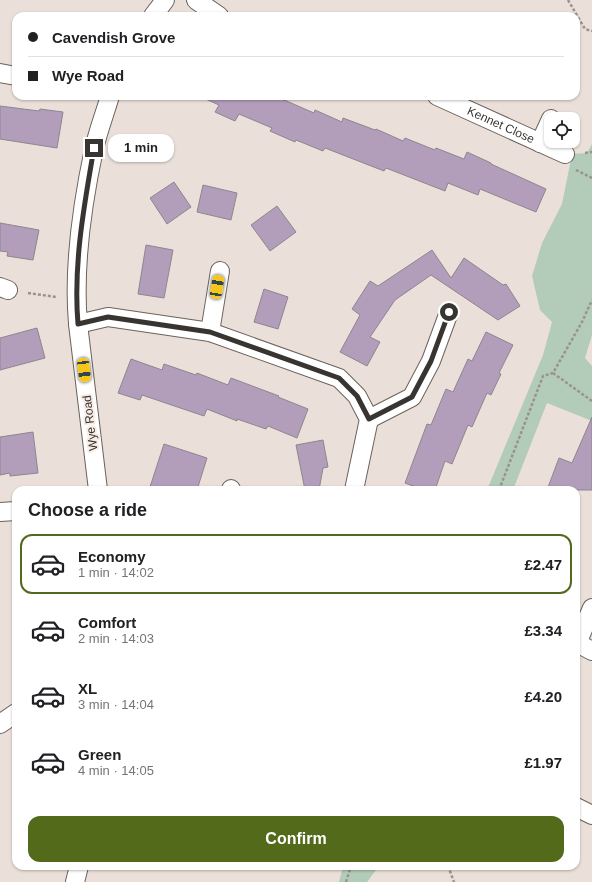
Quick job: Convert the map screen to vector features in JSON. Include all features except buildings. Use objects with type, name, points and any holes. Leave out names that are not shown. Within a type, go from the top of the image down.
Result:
[{"type":"street","points":[[155,12],[165,0]]},
{"type":"street","points":[[196,0],[213,12]]},
{"type":"street","points":[[0,73],[12,75]]},
{"type":"street","name":"Wye Road","points":[[98,486],[78,324],[76,300],[77,265],[94,148],[109,100]]},
{"type":"street","name":"Kennet Close","points":[[446,100],[565,154]]},
{"type":"street","points":[[540,143],[544,135]]},
{"type":"street","points":[[210,332],[220,271]]},
{"type":"street","points":[[369,419],[412,397],[431,361],[449,312]]},
{"type":"street","points":[[78,324],[108,317],[210,332],[339,378],[357,396],[369,419],[355,486]]},
{"type":"street","points":[[0,512],[12,511]]},
{"type":"street","points":[[582,647],[592,608]]},
{"type":"street","points":[[0,724],[12,716]]},
{"type":"street","points":[[580,809],[592,815]]},
{"type":"street","points":[[75,882],[78,870]]},
{"type":"path","points":[[568,0],[575,12]]},
{"type":"path","points":[[580,20],[585,29],[592,31]]},
{"type":"path","points":[[4,288],[76,300]]},
{"type":"path","points":[[501,486],[543,376],[553,373],[582,322],[592,300]]},
{"type":"path","points":[[553,373],[592,401]]},
{"type":"path","points":[[346,882],[350,870]]},
{"type":"path","points":[[450,870],[454,882]]},
{"type":"green space","points":[[592,144],[592,335],[585,358],[592,366],[592,421],[547,403],[515,486],[489,486],[543,355],[552,322],[540,310],[532,276],[542,243],[562,204],[572,154],[587,153]]},
{"type":"green space","points":[[342,870],[376,870],[367,882],[339,882]]},
{"type":"route","points":[[94,148],[77,265],[76,300],[78,324],[108,317],[210,332],[339,378],[357,396],[369,419],[412,397],[431,361],[449,312]]}]
